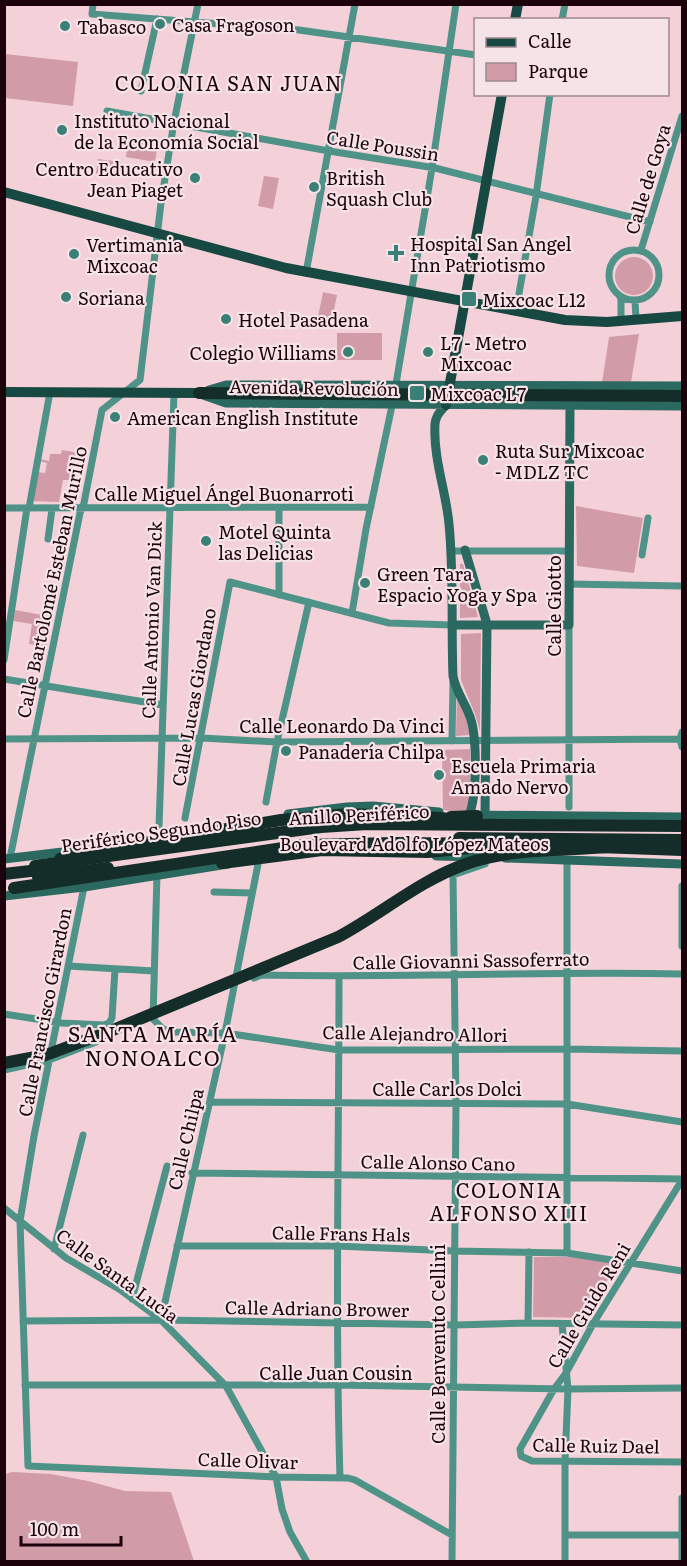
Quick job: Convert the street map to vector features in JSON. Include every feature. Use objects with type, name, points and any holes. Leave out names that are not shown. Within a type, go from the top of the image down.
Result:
[{"type":"highway","points":[[199,393],[682,396]]},
{"type":"highway","points":[[35,866],[71,855],[281,820],[349,814],[478,818]]},
{"type":"highway","name":"Anillo Periférico","points":[[6,865],[320,831],[478,818],[682,828]]},
{"type":"highway","name":"Periférico Segundo Piso","points":[[6,865],[35,866],[321,827],[367,825],[682,828]]},
{"type":"highway","name":"Anillo Periférico","points":[[7,888],[84,872],[322,841],[478,838],[682,840]]},
{"type":"highway","points":[[84,872],[116,876],[322,850],[428,852],[521,844]]},
{"type":"highway","name":"Periférico Segundo Piso","points":[[7,888],[303,845],[521,844],[679,851]]},
{"type":"highway","points":[[4,1063],[46,1055],[113,1030],[338,937],[435,877],[467,864],[504,855],[608,847]]},
{"type":"main road","points":[[478,818],[473,798],[474,741],[471,721],[457,692],[453,676],[451,551],[435,436],[436,418],[446,405],[450,386],[502,96]]},
{"type":"main road","points":[[4,192],[306,273],[565,320],[588,322],[682,316]]},
{"type":"main road","name":"Avenida Revolución","points":[[4,392],[199,393],[226,385],[682,386]]},
{"type":"main road","name":"Avenida Revolución","points":[[199,393],[226,404],[682,406]]},
{"type":"main road","name":"Calle Giotto","points":[[569,625],[570,406]]},
{"type":"main road","points":[[465,550],[487,624],[485,740],[478,818]]},
{"type":"main road","points":[[452,625],[569,625]]},
{"type":"main road","name":"Boulevard Adolfo López Mateos","points":[[6,865],[61,853],[182,834],[273,816],[347,807],[373,806],[478,818],[682,818]]},
{"type":"main road","name":"Boulevard Adolfo López Mateos","points":[[7,888],[84,887],[259,860],[323,855],[682,864]]},
{"type":"street","points":[[93,4],[92,14],[299,30],[474,55]]},
{"type":"street","name":"Calle Bartolomé Esteban Murillo","points":[[6,865],[102,410],[140,380],[157,233],[174,122],[198,4]]},
{"type":"street","points":[[306,273],[355,4]]},
{"type":"street","points":[[352,613],[396,386],[456,4]]},
{"type":"street","points":[[141,91],[157,19]]},
{"type":"street","points":[[516,311],[550,96]]},
{"type":"street","name":"Calle Poussin","points":[[107,111],[432,168],[650,222]]},
{"type":"street","name":"Calle de Goya","points":[[641,250],[682,116]]},
{"type":"street","points":[[641,250],[655,260],[660,279],[653,293],[644,299],[635,301],[619,295],[613,289],[609,280],[609,271],[612,263],[625,251],[641,250]]},
{"type":"street","points":[[619,295],[621,320]]},
{"type":"street","points":[[635,301],[636,319]]},
{"type":"street","points":[[4,660],[28,508],[50,392]]},
{"type":"street","name":"Calle Antonio Van Dick","points":[[159,827],[174,393]]},
{"type":"street","name":"Calle Miguel Ángel Buonarroti","points":[[4,508],[371,507]]},
{"type":"street","points":[[279,508],[279,595],[400,625],[452,625]]},
{"type":"street","points":[[48,539],[52,509]]},
{"type":"street","points":[[642,555],[648,518]]},
{"type":"street","points":[[451,551],[570,551]]},
{"type":"street","name":"Calle Lucas Giordano","points":[[185,818],[230,582],[279,595]]},
{"type":"street","points":[[569,584],[682,586]]},
{"type":"street","points":[[266,802],[277,742],[309,602]]},
{"type":"street","name":"Calle Giotto","points":[[568,807],[569,625]]},
{"type":"street","points":[[452,741],[453,676]]},
{"type":"street","points":[[4,679],[163,705]]},
{"type":"street","points":[[681,735],[682,747]]},
{"type":"street","name":"Calle Leonardo Da Vinci","points":[[4,739],[202,738],[277,742],[569,741],[681,735]]},
{"type":"street","name":"Calle Benvenuto Cellini","points":[[452,1562],[456,1103],[455,974],[451,875],[508,859]]},
{"type":"street","name":"Calle Chilpa","points":[[161,1320],[225,1033],[259,860]]},
{"type":"street","points":[[567,861],[567,1253]]},
{"type":"street","points":[[153,1019],[157,874]]},
{"type":"street","points":[[682,886],[682,946]]},
{"type":"street","name":"Calle Francisco Girardon","points":[[28,1466],[20,1221],[49,1060],[84,887]]},
{"type":"street","points":[[214,892],[252,893]]},
{"type":"street","points":[[68,966],[154,971]]},
{"type":"street","points":[[4,1014],[57,1023],[104,1025],[109,1023],[112,1018],[115,969]]},
{"type":"street","name":"Calle Giovanni Sassoferrato","points":[[235,986],[261,975],[339,977],[567,973],[682,974]]},
{"type":"street","points":[[339,977],[339,1175],[336,1246],[340,1478]]},
{"type":"street","points":[[4,1070],[49,1060],[235,986]]},
{"type":"street","name":"Calle Alejandro Allori","points":[[153,1019],[163,1029],[173,1032],[225,1033],[339,1050],[682,1051]]},
{"type":"street","name":"Calle Carlos Dolci","points":[[210,1102],[567,1104],[682,1122]]},
{"type":"street","points":[[54,1249],[84,1135]]},
{"type":"street","points":[[132,1299],[167,1167]]},
{"type":"street","name":"Calle Alonso Cano","points":[[192,1173],[682,1180]]},
{"type":"street","name":"Calle Guido Reni","points":[[521,1446],[554,1389],[566,1373],[592,1324],[682,1180]]},
{"type":"street","name":"Calle Santa Lucía","points":[[4,1208],[54,1249],[161,1320],[226,1386],[276,1477],[282,1509],[290,1532],[307,1562]]},
{"type":"street","name":"Calle Frans Hals","points":[[177,1246],[336,1246],[567,1253],[682,1271]]},
{"type":"street","points":[[528,1323],[529,1252]]},
{"type":"street","name":"Calle Adriano Brower","points":[[23,1321],[161,1320],[455,1325],[528,1323],[682,1325]]},
{"type":"street","points":[[562,1324],[568,1389],[565,1562]]},
{"type":"street","name":"Calle Juan Cousin","points":[[25,1385],[682,1388]]},
{"type":"street","name":"Calle Ruiz Dael","points":[[521,1446],[520,1453],[524,1459],[682,1462]]},
{"type":"street","name":"Calle Olivar","points":[[28,1466],[355,1480],[452,1535]]},
{"type":"street","points":[[682,1498],[682,1562]]},
{"type":"street","points":[[565,1535],[682,1535]]},
{"type":"green space","points":[[5,54],[78,62],[73,106],[5,98]]},
{"type":"green space","points":[[128,138],[158,142],[155,162],[126,157]]},
{"type":"green space","points":[[98,159],[121,162],[119,177],[96,174]]},
{"type":"green space","points":[[264,176],[279,178],[273,209],[258,206]]},
{"type":"green space","points":[[634,257],[648,262],[653,276],[648,290],[634,295],[620,290],[615,276],[620,262]]},
{"type":"green space","points":[[323,292],[337,295],[332,320],[318,317]]},
{"type":"green space","points":[[337,333],[382,333],[382,360],[337,360]]},
{"type":"green space","points":[[639,334],[631,382],[602,383],[609,337]]},
{"type":"green space","points":[[62,450],[80,453],[72,480],[63,480],[59,502],[31,501],[37,472],[45,473],[47,463],[39,459],[49,461],[50,454],[61,454]]},
{"type":"green space","points":[[576,506],[643,518],[634,573],[577,566]]},
{"type":"green space","points":[[460,564],[463,564],[478,617],[460,618]]},
{"type":"green space","points":[[15,610],[53,617],[46,647],[29,644],[32,624],[13,621]]},
{"type":"green space","points":[[481,633],[480,731],[461,680],[461,634]]},
{"type":"green space","points":[[457,695],[465,714],[470,735],[456,736]]},
{"type":"green space","points":[[470,749],[470,799],[467,811],[443,810],[442,750]]},
{"type":"green space","points":[[534,1257],[571,1257],[616,1262],[589,1318],[533,1317]]},
{"type":"green space","points":[[12,1472],[51,1474],[125,1491],[171,1492],[194,1561],[5,1561],[5,1474]]},
{"type":"place","name":"Casa Fragoson","points":[[160,24]]},
{"type":"place","name":"Tabasco","points":[[65,26]]},
{"type":"place","name":"Instituto Nacional de la Economía Social","points":[[62,130]]},
{"type":"place","name":"Centro Educativo Jean Piaget","points":[[195,178]]},
{"type":"place","name":"British Squash Club","points":[[314,187]]},
{"type":"place","name":"Hospital San Angel Inn Patriotismo","points":[[396,253]]},
{"type":"place","name":"Vertimania Mixcoac","points":[[74,254]]},
{"type":"place","name":"Soriana","points":[[66,297]]},
{"type":"place","name":"Mixcoac L12","points":[[469,299]]},
{"type":"place","name":"Hotel Pasadena","points":[[226,319]]},
{"type":"place","name":"Colegio Williams","points":[[348,352]]},
{"type":"place","name":"L7 - Metro Mixcoac","points":[[428,352]]},
{"type":"place","name":"Mixcoac L7","points":[[417,393]]},
{"type":"place","name":"American English Institute","points":[[115,417]]},
{"type":"place","name":"Ruta Sur Mixcoac - MDLZ TC","points":[[483,460]]},
{"type":"place","name":"Motel Quinta las Delicias","points":[[206,541]]},
{"type":"place","name":"Green Tara Espacio Yoga y Spa","points":[[365,583]]},
{"type":"place","name":"Panadería Chilpa","points":[[286,751]]},
{"type":"place","name":"Escuela Primaria Amado Nervo","points":[[439,775]]},
{"type":"district","name":"COLONIA SAN JUAN","points":[[229,82]]},
{"type":"district","name":"SANTA MARÍA NONOALCO","points":[[153,1044]]},
{"type":"district","name":"COLONIA ALFONSO XIII","points":[[509,1200]]}]
